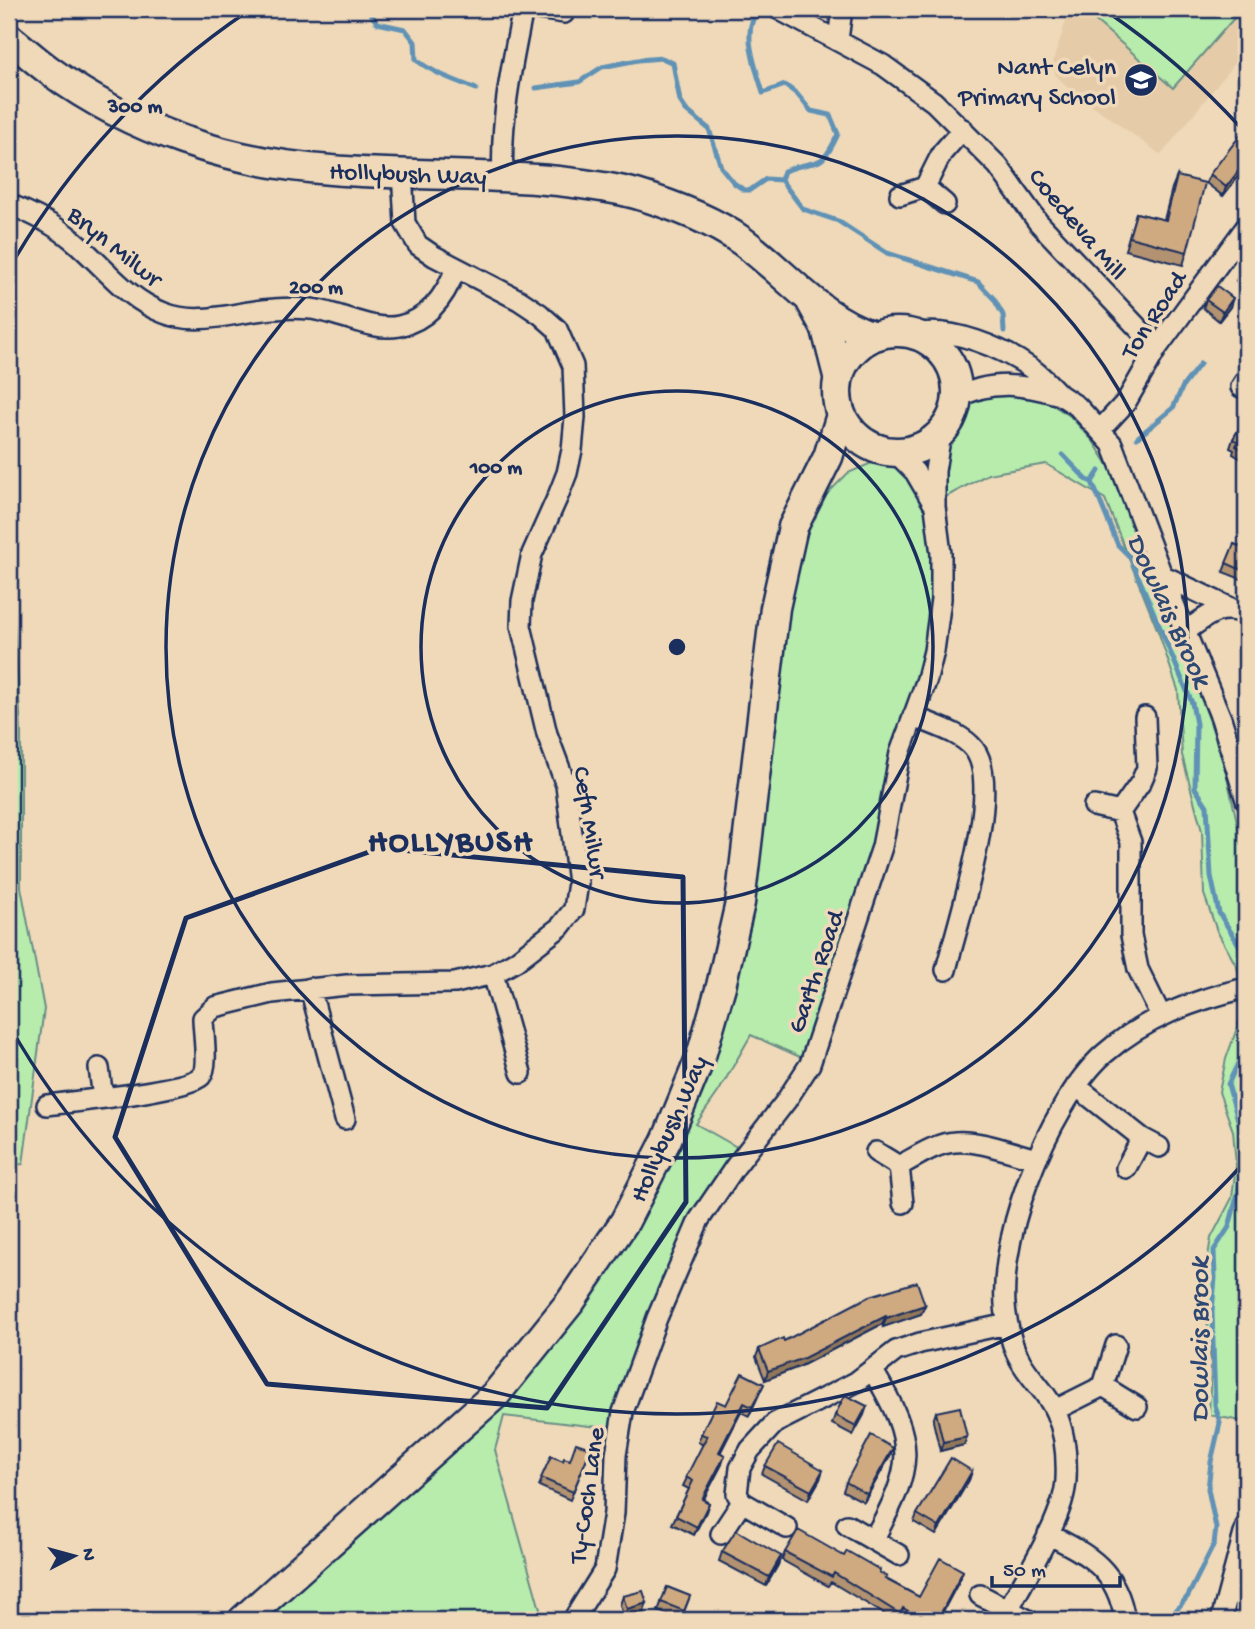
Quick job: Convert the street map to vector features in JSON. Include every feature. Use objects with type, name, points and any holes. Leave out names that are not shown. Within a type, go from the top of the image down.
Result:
[{"type":"street","points":[[503,176],[505,104],[523,9]]},
{"type":"street","points":[[537,9],[564,13]]},
{"type":"street","name":"Coedeva Mill","points":[[778,9],[883,65],[934,102],[998,166],[1045,229],[1157,348]]},
{"type":"street","points":[[838,40],[842,9]]},
{"type":"street","name":"Hollybush Way","points":[[9,38],[50,72],[102,104],[137,123],[214,152],[277,165],[332,170],[503,176],[602,187],[635,194],[692,214],[741,240],[842,322],[874,336],[890,332],[915,334]]},
{"type":"street","points":[[900,195],[925,187],[942,153],[963,129]]},
{"type":"street","points":[[402,172],[403,207],[410,234],[418,245],[456,268]]},
{"type":"street","points":[[925,187],[945,204]]},
{"type":"street","name":"Bryn Milwr","points":[[9,204],[37,216],[73,240],[119,285],[145,303],[164,314],[196,320],[274,309],[313,310],[382,326],[398,327],[416,320],[433,308],[446,293],[456,268]]},
{"type":"street","name":"Ton Road","points":[[1101,429],[1126,402],[1157,348],[1246,227]]},
{"type":"street","name":"Cefn Milwr","points":[[103,1098],[190,1082],[200,1077],[205,1068],[203,1018],[215,1007],[272,993],[310,988],[455,983],[493,974],[516,961],[560,927],[574,909],[578,883],[566,785],[547,734],[521,626],[522,601],[532,554],[567,473],[575,417],[573,366],[557,329],[540,314],[519,299],[456,268]]},
{"type":"street","name":"Hollybush Way","points":[[243,1620],[496,1394],[571,1301],[625,1221],[661,1150],[701,1056],[740,903],[775,608],[793,527],[828,457],[841,415],[836,393],[838,376],[826,329],[808,297]]},
{"type":"street","points":[[915,334],[947,333],[996,350],[1032,369],[1060,395],[1077,406],[1112,444],[1221,718],[1246,800]]},
{"type":"street","points":[[915,334],[927,339],[946,356],[956,379],[956,400],[952,416],[941,433]]},
{"type":"street","points":[[838,376],[847,357],[856,347],[874,336]]},
{"type":"street","points":[[956,400],[971,390],[999,385],[1038,388],[1060,395]]},
{"type":"street","points":[[841,415],[856,437],[887,451]]},
{"type":"street","name":"Hollybush Way","points":[[810,492],[842,463],[887,451],[916,449],[941,433]]},
{"type":"street","name":"Garth Road","points":[[623,1412],[657,1318],[699,1220],[810,1064],[882,847],[900,753],[927,679],[941,599],[941,554],[935,507],[935,471],[941,433]]},
{"type":"street","name":"Garth Road","points":[[887,451],[915,472],[935,507]]},
{"type":"street","points":[[1162,575],[1239,611]]},
{"type":"street","points":[[1185,632],[1221,609],[1239,611]]},
{"type":"street","points":[[913,716],[965,740],[982,765],[984,788],[980,832],[961,944],[946,970]]},
{"type":"street","points":[[1119,812],[1141,782],[1147,768],[1145,717]]},
{"type":"street","points":[[1094,806],[1119,812]]},
{"type":"street","points":[[1119,812],[1131,842],[1131,935],[1138,969],[1161,1016]]},
{"type":"street","points":[[493,974],[521,1073]]},
{"type":"street","points":[[310,988],[345,1119]]},
{"type":"street","points":[[1008,1610],[1048,1534],[1061,1504],[1066,1482],[1063,1434],[1055,1410],[1020,1360],[1007,1324],[1005,1290],[1009,1256],[1016,1220],[1037,1159],[1046,1136],[1076,1086],[1103,1055],[1131,1033],[1161,1016],[1216,994],[1242,989]]},
{"type":"street","points":[[47,1105],[103,1098],[99,1068]]},
{"type":"street","points":[[1076,1086],[1150,1142],[1126,1168]]},
{"type":"street","points":[[899,1166],[938,1146],[953,1142],[970,1143],[1037,1159]]},
{"type":"street","points":[[876,1152],[899,1166]]},
{"type":"street","points":[[899,1166],[903,1203]]},
{"type":"street","points":[[787,1528],[742,1502],[737,1494],[740,1468],[775,1423],[856,1382],[896,1351],[920,1343],[1007,1324]]},
{"type":"street","points":[[1055,1410],[1103,1386],[1115,1345]]},
{"type":"street","points":[[873,1371],[890,1398],[902,1426],[905,1451],[904,1474],[896,1500],[873,1540]]},
{"type":"street","points":[[1103,1386],[1136,1407]]},
{"type":"street","name":"Ty-Coch Lane","points":[[573,1620],[605,1569],[614,1513],[616,1455],[623,1412]]},
{"type":"street","points":[[721,1534],[742,1502]]},
{"type":"street","points":[[847,1525],[899,1555]]},
{"type":"street","points":[[1221,1620],[1246,1526]]},
{"type":"street","points":[[1048,1534],[1089,1557],[1109,1574],[1120,1594],[1125,1620]]},
{"type":"street","points":[[981,1595],[1028,1620]]},
{"type":"highlighted area","points":[[380,848],[683,877],[686,1202],[547,1408],[267,1384],[115,1137],[186,918]]},
{"type":"shaded area","name":"Nant Celyn Primary School","points":[[1070,9],[1246,9],[1246,49],[1161,155],[1066,86],[1055,74],[1053,61]]},
{"type":"green space","points":[[1096,9],[1242,9],[1173,88],[1090,16]]},
{"type":"green space","points":[[998,393],[1029,397],[1051,404],[1070,416],[1093,441],[1117,479],[1151,574],[1199,688],[1226,772],[1246,863],[1246,1000],[1237,967],[1217,931],[1204,894],[1202,831],[1182,755],[1178,690],[1159,634],[1105,499],[1046,464],[988,474],[942,499],[943,463],[964,415],[973,399]]},
{"type":"green space","points":[[874,462],[898,466],[905,471],[931,510],[933,624],[865,875],[809,1061],[751,1035],[719,1091],[696,1124],[742,1150],[711,1198],[628,1424],[598,1427],[504,1416],[495,1450],[543,1620],[267,1620],[490,1410],[671,1153],[772,713],[794,571],[812,521],[825,496],[848,473]]},
{"type":"green space","points":[[9,593],[12,593],[21,729],[21,887],[44,1009],[23,1164],[9,1165]]},
{"type":"green space","points":[[1246,1003],[1246,1422],[1209,1415],[1211,1364],[1204,1280],[1211,1238],[1232,1198],[1236,1165],[1233,1131],[1219,1092],[1226,1059]]},
{"type":"building","points":[[1246,128],[1246,161],[1226,187],[1210,174]]},
{"type":"building","points":[[1177,176],[1205,183],[1187,252],[1129,237],[1136,213],[1166,220]]},
{"type":"building","points":[[1246,263],[1246,278],[1239,273]]},
{"type":"building","points":[[1217,286],[1233,298],[1223,312],[1206,300]]},
{"type":"building","points":[[1246,417],[1246,451],[1236,446],[1238,442],[1233,439]]},
{"type":"building","points":[[1234,544],[1246,549],[1246,572],[1226,563]]},
{"type":"building","points":[[917,1282],[925,1305],[886,1316],[804,1358],[768,1371],[759,1349],[783,1338],[784,1341],[870,1296]]},
{"type":"building","points":[[742,1373],[764,1384],[752,1407],[744,1403],[719,1452],[725,1455],[702,1499],[709,1503],[697,1527],[676,1516],[693,1481],[686,1477],[707,1436],[701,1434],[717,1401],[726,1405]]},
{"type":"building","points":[[845,1395],[867,1406],[856,1426],[835,1415]]},
{"type":"building","points":[[960,1407],[967,1437],[943,1442],[936,1412]]},
{"type":"building","points":[[871,1435],[893,1448],[867,1494],[846,1482]]},
{"type":"building","points":[[576,1443],[591,1448],[573,1492],[541,1478],[551,1456],[563,1461],[564,1458],[570,1460]]},
{"type":"building","points":[[778,1444],[823,1470],[811,1491],[765,1466]]},
{"type":"building","points":[[951,1458],[972,1471],[939,1527],[917,1514]]},
{"type":"building","points":[[736,1530],[781,1556],[769,1577],[722,1552]]},
{"type":"building","points":[[798,1530],[844,1556],[847,1551],[880,1570],[879,1572],[887,1577],[885,1579],[919,1597],[940,1558],[963,1571],[942,1611],[956,1618],[955,1620],[923,1620],[903,1608],[900,1614],[834,1573],[832,1577],[785,1552]]},
{"type":"building","points":[[667,1587],[690,1596],[684,1611],[661,1602]]},
{"type":"building","points":[[643,1591],[647,1603],[627,1609],[623,1596]]},
{"type":"waterway","points":[[368,9],[377,23],[405,29],[415,42],[416,60],[438,73],[476,89]]},
{"type":"waterway","points":[[761,9],[754,17],[750,37],[763,93],[785,85],[797,94],[811,111],[830,115],[838,134],[822,159],[784,171],[781,180]]},
{"type":"waterway","points":[[536,88],[579,82],[602,67],[638,60],[662,58],[673,63],[680,101],[686,110],[709,129],[721,167],[734,183],[744,190],[750,190],[766,179],[781,180],[803,209],[838,221],[887,253],[978,282],[994,299],[1003,315],[1004,331]]},
{"type":"waterway","name":"Dowlais Brook","points":[[1137,438],[1173,408],[1183,386],[1200,364]]},
{"type":"waterway","name":"Dowlais Brook","points":[[1063,455],[1092,482],[1118,545],[1130,557],[1192,703],[1196,724],[1195,788],[1207,806],[1211,876],[1219,913],[1246,956]]},
{"type":"waterway","name":"Dowlais Brook","points":[[1092,482],[1099,471]]},
{"type":"waterway","name":"Dowlais Brook","points":[[1158,1620],[1173,1614],[1188,1596],[1214,1544],[1216,1528],[1208,1489],[1220,1423],[1215,1405],[1212,1311],[1214,1250],[1229,1227],[1238,1193],[1243,1156],[1242,1134],[1228,1084],[1246,1047]]},
{"type":"place","name":"Nant Celyn Primary School","points":[[1141,80]]},
{"type":"district","name":"HOLLYBUSH","points":[[451,838]]}]
